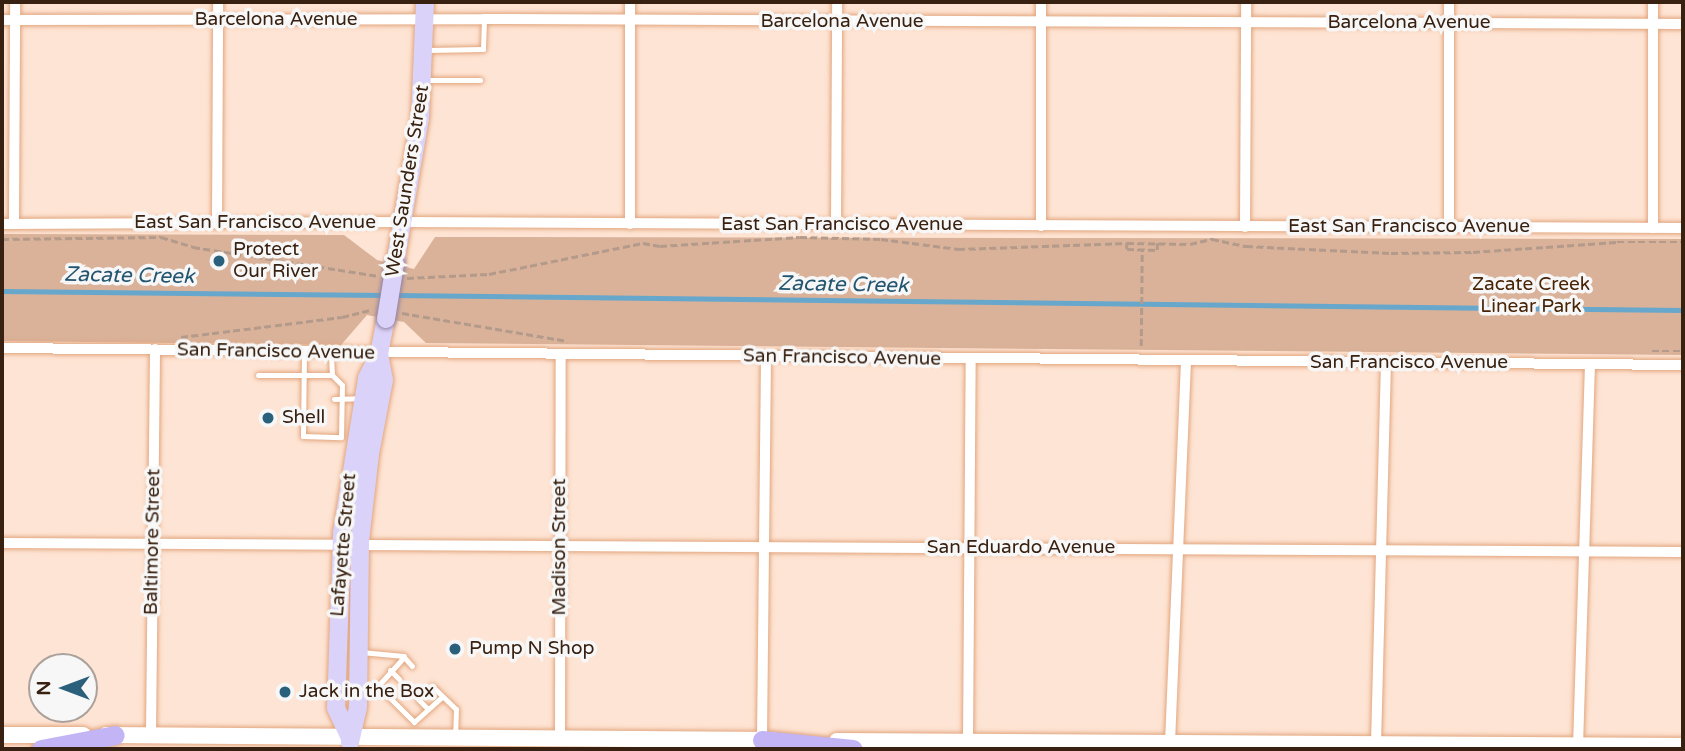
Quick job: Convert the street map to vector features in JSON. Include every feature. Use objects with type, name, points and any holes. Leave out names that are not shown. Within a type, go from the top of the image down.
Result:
[{"type":"highway","points":[[41,749],[115,735]]},
{"type":"highway","points":[[762,740],[853,749]]},
{"type":"main road","name":"West Saunders Street","points":[[388,314],[424,80],[425,11]]},
{"type":"main road","name":"Lafayette Street","points":[[350,743],[358,708],[358,651],[350,545],[349,437],[367,378],[379,354],[388,314]]},
{"type":"main road","name":"Lafayette Street","points":[[350,743],[336,708],[350,545],[384,380],[379,354]]},
{"type":"main road","points":[[2,735],[151,735],[350,743],[416,736],[1683,746]]},
{"type":"main road","points":[[261,738],[278,749]]},
{"type":"street","points":[[14,224],[15,2]]},
{"type":"street","points":[[217,224],[218,2]]},
{"type":"street","points":[[630,2],[630,224]]},
{"type":"street","points":[[836,225],[837,2]]},
{"type":"street","points":[[1041,2],[1041,226]]},
{"type":"street","points":[[1245,227],[1246,2]]},
{"type":"street","points":[[1449,2],[1449,227]]},
{"type":"street","points":[[1653,2],[1653,228]]},
{"type":"street","name":"Barcelona Avenue","points":[[2,20],[218,21],[425,11],[484,19],[1683,24]]},
{"type":"street","name":"East San Francisco Avenue","points":[[2,224],[403,222],[1683,228]]},
{"type":"street","name":"San Francisco Avenue","points":[[2,348],[561,356],[1683,365]]},
{"type":"street","name":"Baltimore Street","points":[[151,735],[155,349]]},
{"type":"street","name":"Madison Street","points":[[560,739],[561,356]]},
{"type":"street","points":[[762,740],[766,358]]},
{"type":"street","points":[[968,742],[971,359]]},
{"type":"street","points":[[1170,743],[1180,549],[1185,362]]},
{"type":"street","points":[[1376,744],[1386,363]]},
{"type":"street","points":[[1578,746],[1590,364]]},
{"type":"street","name":"San Eduardo Avenue","points":[[2,543],[1683,552]]},
{"type":"lane","points":[[425,50],[483,49],[484,19]]},
{"type":"lane","points":[[424,80],[480,80]]},
{"type":"lane","points":[[258,375],[304,376],[331,375],[342,385],[338,416],[349,437],[303,436],[304,400],[304,376],[304,352]]},
{"type":"lane","points":[[331,353],[331,375]]},
{"type":"lane","points":[[334,399],[363,397]]},
{"type":"lane","points":[[304,400],[312,400]]},
{"type":"lane","points":[[303,417],[311,417]]},
{"type":"lane","points":[[358,651],[404,657],[412,666]]},
{"type":"lane","points":[[378,686],[404,657]]},
{"type":"lane","points":[[390,670],[399,679]]},
{"type":"lane","points":[[358,684],[378,686],[416,736],[428,709],[442,696]]},
{"type":"lane","points":[[432,687],[456,709],[455,738]]},
{"type":"lane","points":[[418,699],[428,709]]},
{"type":"path","points":[[2,239],[161,237],[193,247],[394,273],[489,274],[643,243],[660,246],[800,237],[881,239],[958,249],[1127,243],[1190,244],[1212,239],[1246,246],[1391,253],[1473,253],[1617,242],[1683,242]]},
{"type":"path","points":[[1127,243],[1127,249],[1142,250],[1157,250],[1157,243]]},
{"type":"path","points":[[1136,349],[1144,348],[1142,250]]},
{"type":"path","points":[[176,341],[185,336],[342,317],[363,309],[550,336],[572,343]]},
{"type":"path","points":[[1643,352],[1683,351]]},
{"type":"green space","name":"Zacate Creek Linear Park","points":[[2,234],[344,235],[377,260],[414,269],[435,237],[1683,239],[1683,355],[426,343],[404,322],[367,315],[341,345],[2,341]]},
{"type":"waterway","name":"Zacate Creek","points":[[2,291],[386,295]]},
{"type":"waterway","name":"Zacate Creek","points":[[395,295],[1683,310]]},
{"type":"place","name":"Protect Our River","points":[[219,261]]},
{"type":"place","name":"Shell","points":[[268,418]]},
{"type":"place","name":"Pump N Shop","points":[[455,649]]},
{"type":"place","name":"Jack in the Box","points":[[285,692]]}]
